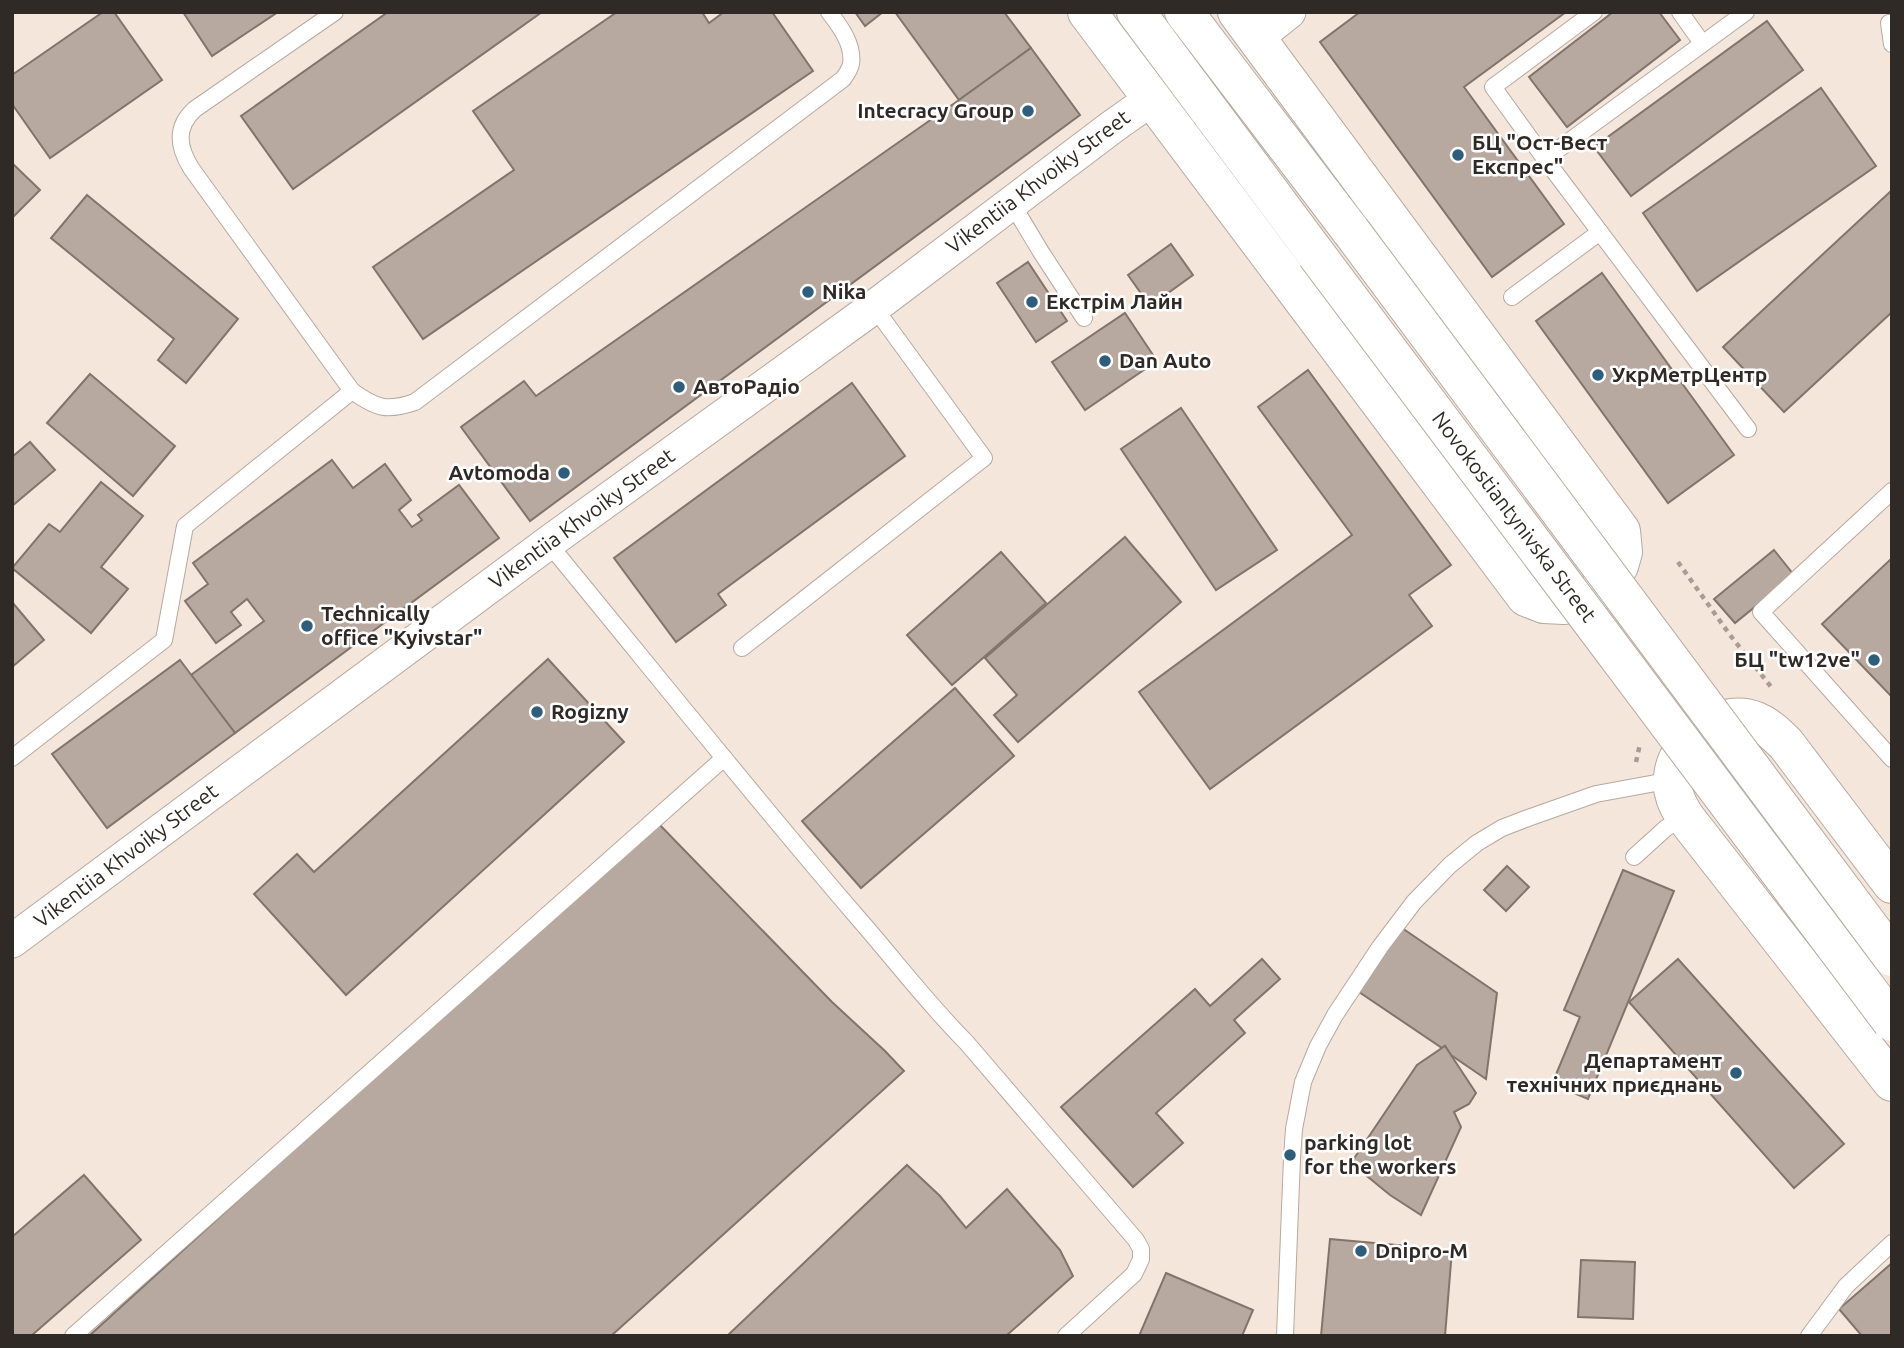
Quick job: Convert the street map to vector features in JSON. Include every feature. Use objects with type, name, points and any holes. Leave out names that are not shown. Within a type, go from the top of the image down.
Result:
[{"type":"main road","points":[[1087,12],[1527,597],[1544,604],[1583,602],[1608,583],[1619,566],[1623,552],[1621,531],[1247,25]]},
{"type":"main road","name":"Novokostiantynivska Street","points":[[1136,12],[1892,1021]]},
{"type":"main road","name":"Novokostiantynivska Street","points":[[1184,12],[1351,231],[1892,957]]},
{"type":"main road","points":[[1883,865],[1786,744],[1754,720],[1730,718],[1714,722],[1692,739],[1681,752],[1674,766],[1672,779],[1674,799],[1685,817],[1892,1082]]},
{"type":"street","points":[[1247,25],[1289,12]]},
{"type":"street","name":"Vikentiia Khvoiky Street","points":[[12,941],[1153,99]]},
{"type":"lane","points":[[335,12],[195,108],[184,120],[180,138],[184,156],[191,168],[352,391],[369,404],[386,408],[398,408],[415,402],[843,79],[851,65],[850,50],[847,39],[829,12]]},
{"type":"lane","points":[[1594,12],[1493,87],[1748,429]]},
{"type":"lane","points":[[1680,12],[1702,43]]},
{"type":"lane","points":[[1545,159],[1746,12]]},
{"type":"lane","points":[[1887,19],[1892,44]]},
{"type":"lane","points":[[1012,202],[1084,318]]},
{"type":"lane","points":[[1512,297],[1600,232]]},
{"type":"lane","points":[[742,648],[984,458],[874,307]]},
{"type":"lane","points":[[12,758],[164,640],[185,526],[352,391]]},
{"type":"lane","points":[[1892,491],[1761,612],[1892,759]]},
{"type":"lane","points":[[548,543],[780,827],[890,954],[936,1012],[1136,1240],[1141,1249],[1141,1259],[1135,1274],[1066,1336]]},
{"type":"lane","points":[[73,1336],[724,758]]},
{"type":"lane","points":[[1285,1336],[1292,1158],[1297,1107],[1303,1082],[1318,1046],[1374,956],[1414,902],[1450,865],[1486,838],[1528,818],[1596,794],[1672,779]]},
{"type":"lane","points":[[1634,857],[1666,828],[1685,817]]},
{"type":"lane","points":[[1809,1336],[1846,1286],[1892,1243]]},
{"type":"path","points":[[1678,562],[1730,635]]},
{"type":"building","points":[[103,12],[114,12],[162,80],[50,158],[12,104],[12,75]]},
{"type":"building","points":[[183,12],[278,12],[212,56]]},
{"type":"building","points":[[388,12],[542,12],[293,189],[241,116]]},
{"type":"building","points":[[617,12],[702,12],[709,23],[724,12],[772,12],[813,71],[423,339],[373,267],[514,170],[473,111]]},
{"type":"building","points":[[855,12],[883,12],[865,26]]},
{"type":"building","points":[[895,12],[1004,12],[1031,48],[959,100]]},
{"type":"building","name":"БЦ \"Ост-Вест Експрес\"","points":[[1360,12],[1566,12],[1464,87],[1564,224],[1492,277],[1320,42]]},
{"type":"building","points":[[1613,12],[1659,12],[1680,40],[1567,127],[1529,77]]},
{"type":"building","points":[[1767,21],[1803,70],[1631,196],[1594,147]]},
{"type":"building","points":[[1031,48],[1080,115],[530,521],[461,427],[524,381],[536,396]]},
{"type":"building","points":[[1821,88],[1876,166],[1697,291],[1643,213]]},
{"type":"building","points":[[12,163],[40,190],[12,218]]},
{"type":"building","points":[[1892,190],[1892,312],[1784,412],[1723,347]]},
{"type":"building","points":[[87,195],[238,319],[186,383],[158,360],[174,339],[51,238]]},
{"type":"building","points":[[1171,244],[1193,275],[1150,306],[1128,275]]},
{"type":"building","name":"Екстрім Лайн","points":[[1028,262],[1067,321],[1036,342],[997,283]]},
{"type":"building","points":[[1602,273],[1734,455],[1668,503],[1536,321]]},
{"type":"building","name":"Dan Auto","points":[[1125,313],[1157,361],[1085,410],[1052,362]]},
{"type":"building","points":[[1308,370],[1451,565],[1409,595],[1432,626],[1210,789],[1139,692],[1352,535],[1258,407]]},
{"type":"building","points":[[90,374],[175,446],[133,496],[47,423]]},
{"type":"building","points":[[852,383],[905,456],[718,594],[726,605],[676,642],[614,558]]},
{"type":"building","points":[[1181,408],[1277,550],[1216,590],[1121,449]]},
{"type":"building","points":[[30,442],[55,470],[12,506],[12,457]]},
{"type":"building","points":[[332,460],[353,488],[385,464],[411,500],[399,510],[412,527],[422,520],[418,515],[459,485],[499,538],[235,733],[191,675],[264,621],[247,599],[231,612],[241,625],[216,643],[185,601],[208,584],[193,563]]},
{"type":"building","points":[[101,482],[143,516],[101,567],[128,589],[91,633],[12,568],[49,524],[60,532]]},
{"type":"building","points":[[1125,537],[1181,602],[1018,742],[994,715],[1017,695],[985,658]]},
{"type":"building","points":[[1774,550],[1794,575],[1735,623],[1714,599]]},
{"type":"building","points":[[1001,552],[1046,603],[952,685],[907,635]]},
{"type":"building","name":"БЦ \"tw12ve\"","points":[[1892,558],[1892,697],[1822,624]]},
{"type":"building","points":[[12,602],[44,640],[12,667]]},
{"type":"building","points":[[548,659],[624,742],[346,995],[254,894],[297,854],[314,872]]},
{"type":"building","points":[[180,660],[235,733],[107,828],[52,754]]},
{"type":"building","points":[[955,688],[1014,756],[861,888],[802,821]]},
{"type":"building","points":[[655,820],[832,1002],[904,1071],[611,1336],[89,1336]]},
{"type":"building","points":[[1507,866],[1529,887],[1506,911],[1484,890]]},
{"type":"building","points":[[1623,870],[1674,891],[1588,1099],[1552,1084],[1580,1017],[1564,1010]]},
{"type":"building","points":[[1402,928],[1497,993],[1486,1079],[1451,1055],[1445,1046],[1442,1048],[1359,992]]},
{"type":"building","points":[[1262,959],[1280,979],[1234,1020],[1245,1033],[1156,1113],[1183,1143],[1133,1187],[1061,1107],[1195,989],[1210,1006]]},
{"type":"building","name":"Департамент технічних приєднань","points":[[1678,959],[1844,1144],[1794,1188],[1629,1002]]},
{"type":"building","points":[[1445,1046],[1476,1093],[1469,1104],[1454,1112],[1461,1127],[1421,1215],[1390,1195],[1351,1163],[1417,1065]]},
{"type":"building","points":[[907,1165],[940,1196],[966,1228],[1007,1189],[1060,1250],[1073,1276],[1006,1336],[727,1336]]},
{"type":"building","points":[[84,1175],[141,1240],[31,1336],[12,1336],[12,1237]]},
{"type":"building","points":[[1330,1239],[1452,1250],[1445,1336],[1321,1336]]},
{"type":"building","points":[[1581,1260],[1635,1262],[1633,1319],[1578,1317]]},
{"type":"building","points":[[1892,1263],[1892,1336],[1862,1336],[1839,1309]]},
{"type":"building","points":[[1166,1273],[1253,1310],[1242,1336],[1139,1336]]},
{"type":"place","name":"Intecracy Group","points":[[1028,111]]},
{"type":"place","name":"БЦ \"Ост-Вест Експрес\"","points":[[1458,155]]},
{"type":"place","name":"Nika","points":[[808,292]]},
{"type":"place","name":"Екстрім Лайн","points":[[1032,302]]},
{"type":"place","name":"Dan Auto","points":[[1105,361]]},
{"type":"place","name":"УкрМетрЦентр","points":[[1598,375]]},
{"type":"place","name":"АвтоРадіо","points":[[679,387]]},
{"type":"place","name":"Avtomoda","points":[[564,473]]},
{"type":"place","name":"Technically office \"Kyivstar\"","points":[[307,626]]},
{"type":"place","name":"БЦ \"tw12ve\"","points":[[1874,660]]},
{"type":"place","name":"Rogizny","points":[[537,712]]},
{"type":"place","name":"Департамент технічних приєднань","points":[[1736,1073]]},
{"type":"place","name":"parking lot for the workers","points":[[1290,1155]]},
{"type":"place","name":"Dnipro-M","points":[[1361,1251]]}]
